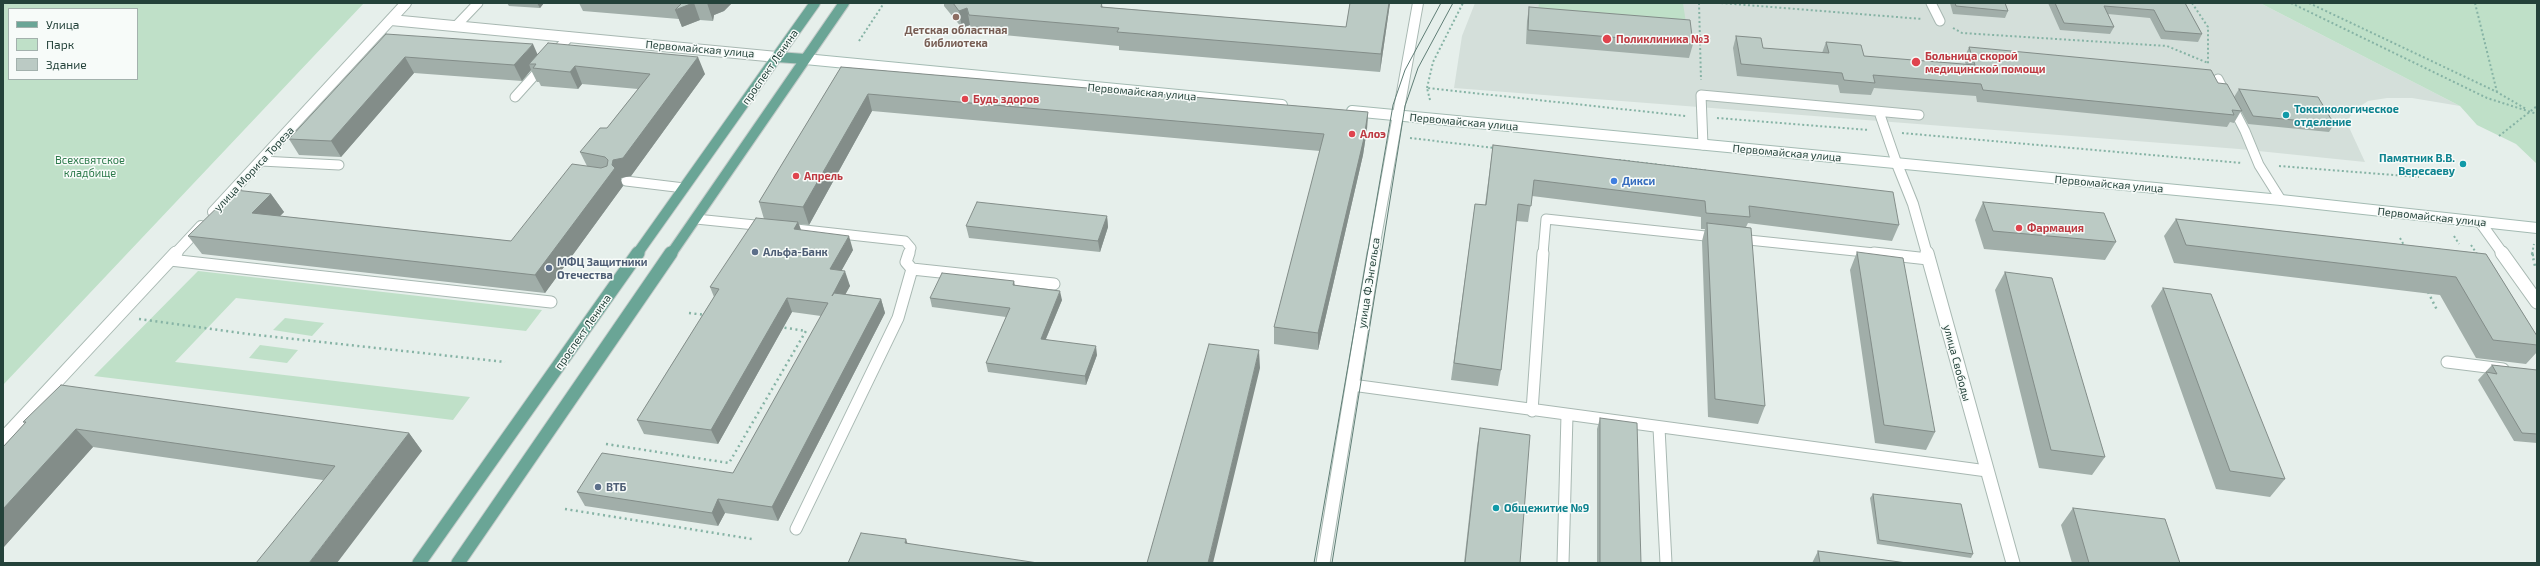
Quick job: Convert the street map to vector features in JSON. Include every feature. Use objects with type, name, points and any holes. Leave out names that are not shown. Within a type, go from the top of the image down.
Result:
[{"type":"main road","name":"проспект Ленина","points":[[419,563],[815,3]]},
{"type":"main road","points":[[458,563],[844,3]]},
{"type":"main road","name":"Первомайская улица","points":[[777,57],[805,60]]},
{"type":"street","name":"улица Мориса Тореза","points":[[3,440],[406,3]]},
{"type":"street","name":"улица Ф.Энгельса","points":[[1323,563],[1397,116],[1404,87],[1418,3]]},
{"type":"street","name":"Первомайская улица","points":[[391,20],[777,57]]},
{"type":"street","name":"Первомайская улица","points":[[805,60],[1295,106]]},
{"type":"street","name":"Первомайская улица","points":[[1342,110],[2281,200],[2537,228]]},
{"type":"street","name":"улица Свободы","points":[[1897,164],[1913,204],[1986,471],[2013,563]]},
{"type":"street","points":[[2480,222],[2537,302]]},
{"type":"lane","points":[[456,26],[478,3]]},
{"type":"lane","points":[[1931,3],[1940,21]]},
{"type":"lane","points":[[515,97],[569,37]]},
{"type":"lane","points":[[2218,79],[2245,131],[2259,165],[2281,200]]},
{"type":"lane","points":[[1703,145],[1701,95],[1919,115]]},
{"type":"lane","points":[[1879,112],[1897,164]]},
{"type":"lane","points":[[261,161],[339,165]]},
{"type":"lane","points":[[626,182],[684,188]]},
{"type":"lane","points":[[696,219],[905,241],[911,248],[906,262],[912,269],[1054,284]]},
{"type":"lane","points":[[1532,411],[1546,219],[1928,259]]},
{"type":"lane","points":[[170,260],[551,302]]},
{"type":"lane","points":[[796,529],[898,318],[912,269]]},
{"type":"lane","points":[[2447,362],[2515,370]]},
{"type":"lane","points":[[1352,385],[1532,411],[1986,471]]},
{"type":"lane","points":[[1564,563],[1567,415]]},
{"type":"lane","points":[[1659,428],[1666,563]]},
{"type":"path","points":[[859,41],[884,3]]},
{"type":"path","points":[[1430,100],[1427,88],[1433,62],[1463,3]]},
{"type":"path","points":[[1699,3],[1701,95]]},
{"type":"path","points":[[1720,3],[1940,21],[1962,33],[2167,46],[2208,63]]},
{"type":"path","points":[[2192,3],[2208,27],[2208,63],[2218,79]]},
{"type":"path","points":[[2291,3],[2487,98],[2537,114]]},
{"type":"path","points":[[2309,3],[2497,92],[2530,112]]},
{"type":"path","points":[[2476,3],[2497,92]]},
{"type":"path","points":[[2480,3],[2498,3]]},
{"type":"path","points":[[1427,88],[1702,117],[2259,165],[2419,177]]},
{"type":"path","points":[[2499,136],[2537,106]]},
{"type":"path","points":[[2454,236],[2459,244]]},
{"type":"path","points":[[2400,238],[2407,252]]},
{"type":"path","points":[[2534,244],[2532,255],[2535,268]]},
{"type":"path","points":[[2471,245],[2479,258]]},
{"type":"path","points":[[2532,255],[2537,255]]},
{"type":"path","points":[[2424,285],[2437,310]]},
{"type":"path","points":[[690,313],[713,316]]},
{"type":"path","points":[[138,319],[248,334],[506,362]]},
{"type":"path","points":[[606,444],[729,463],[806,331],[775,326]]},
{"type":"path","points":[[565,509],[752,539]]},
{"type":"shaded area","name":"Больница скорой медицинской помощи","points":[[1475,3],[2260,3],[2460,106],[2412,98],[2387,98],[2368,101],[2353,111],[2347,123],[2365,162],[2239,149],[1454,88],[1462,36]]},
{"type":"green space","name":"Всехсвятское кладбище","points":[[3,3],[364,3],[3,385]]},
{"type":"green space","points":[[1539,3],[1683,3],[1686,23],[1538,11]]},
{"type":"green space","points":[[2260,3],[2537,3],[2537,164],[2516,144],[2477,125],[2460,106]]},
{"type":"green space","points":[[198,271],[542,310],[526,331],[236,298],[175,362],[470,397],[453,420],[94,376]]},
{"type":"green space","points":[[285,318],[324,323],[312,336],[273,330]]},
{"type":"green space","points":[[260,345],[298,350],[287,363],[249,358]]},
{"type":"building","points":[[682,3],[693,3],[675,10]]},
{"type":"building","points":[[953,3],[1102,3],[1101,7],[1346,27],[1350,3],[1389,3],[1381,54],[1117,32],[1119,28],[969,15],[967,8],[959,11]]},
{"type":"building","points":[[1955,3],[2005,3],[2008,11],[1956,6]]},
{"type":"building","points":[[2055,3],[2185,3],[2202,34],[2165,31],[2154,10],[2104,6],[2114,27],[2064,23]]},
{"type":"building","points":[[1529,7],[1690,20],[1693,44],[1528,30]]},
{"type":"building","points":[[386,34],[533,44],[514,65],[405,57],[331,141],[289,139]]},
{"type":"building","points":[[1736,36],[1761,38],[1763,48],[1829,53],[1826,42],[1861,45],[1864,56],[1975,65],[1969,47],[2211,70],[2218,83],[2227,84],[2242,111],[2232,110],[2234,115],[1983,90],[1981,84],[1873,75],[1875,83],[1844,80],[1842,73],[1741,64]]},
{"type":"building","points":[[548,43],[698,57],[623,158],[613,160],[612,165],[615,168],[535,275],[188,236],[235,190],[271,194],[252,213],[511,241],[572,164],[601,168],[607,166],[608,160],[605,157],[580,152],[600,128],[607,128],[650,74],[575,66],[570,72],[533,68],[536,64],[529,64]]},
{"type":"building","points":[[841,67],[1368,112],[1364,138],[1318,333],[1274,327],[1324,134],[868,94],[803,207],[759,202]]},
{"type":"building","points":[[2239,89],[2318,97],[2334,124],[2253,116]]},
{"type":"building","points":[[1493,145],[1893,192],[1899,225],[1749,206],[1750,217],[1706,213],[1705,201],[1534,180],[1531,206],[1518,204],[1501,370],[1454,363],[1475,204],[1486,205]]},
{"type":"building","points":[[977,202],[1107,216],[1098,241],[966,226]]},
{"type":"building","points":[[1983,202],[2104,213],[2116,242],[1993,231]]},
{"type":"building","points":[[756,218],[798,222],[794,229],[849,236],[830,269],[845,271],[832,296],[834,293],[881,299],[772,507],[718,499],[712,513],[577,492],[602,453],[733,473],[828,303],[787,298],[711,430],[637,420],[719,289],[710,287]]},
{"type":"building","points":[[2176,219],[2486,254],[2537,336],[2537,345],[2493,340],[2456,277],[2186,245]]},
{"type":"building","points":[[1707,223],[1751,228],[1765,406],[1715,399]]},
{"type":"building","points":[[1857,252],[1903,258],[1935,432],[1884,425]]},
{"type":"building","points":[[2005,272],[2052,278],[2105,457],[2051,450]]},
{"type":"building","points":[[942,273],[1014,281],[1013,285],[1060,291],[1041,339],[1096,346],[1085,376],[986,363],[1010,308],[930,298]]},
{"type":"building","points":[[2163,288],[2211,294],[2285,479],[2230,471]]},
{"type":"building","points":[[1209,344],[1259,350],[1208,563],[1147,563]]},
{"type":"building","points":[[2492,365],[2537,370],[2537,434],[2522,433],[2486,372],[2497,374]]},
{"type":"building","points":[[61,385],[409,433],[309,563],[256,563],[335,466],[76,429],[3,509],[3,447],[26,422],[23,422]]},
{"type":"building","points":[[1600,418],[1637,423],[1641,563],[1600,563]]},
{"type":"building","name":"Общежитие №9","points":[[1480,428],[1530,435],[1520,563],[1465,563]]},
{"type":"building","points":[[1873,494],[1961,504],[1973,554],[1879,540]]},
{"type":"building","points":[[2073,508],[2165,519],[2180,563],[2089,563]]},
{"type":"building","points":[[861,533],[906,539],[905,543],[1038,563],[848,563]]},
{"type":"building","points":[[1818,551],[1907,563],[1820,563]]},
{"type":"tram line","points":[[1314,563],[1393,105],[1405,70],[1441,3]]},
{"type":"tram line","points":[[1332,563],[1405,106],[1418,68],[1453,3]]},
{"type":"place","name":"Детская областная библиотека","points":[[956,17]]},
{"type":"place","name":"Поликлиника №3","points":[[1607,39]]},
{"type":"place","name":"Больница скорой медицинской помощи","points":[[1916,62]]},
{"type":"place","name":"Будь здоров","points":[[965,99]]},
{"type":"place","name":"Токсикологическое отделение","points":[[2286,115]]},
{"type":"place","name":"Алоэ","points":[[1352,134]]},
{"type":"place","name":"Памятник В.В. Вересаеву","points":[[2463,164]]},
{"type":"place","name":"Апрель","points":[[796,176]]},
{"type":"place","name":"Дикси","points":[[1614,181]]},
{"type":"place","name":"Фармация","points":[[2019,228]]},
{"type":"place","name":"Альфа-Банк","points":[[755,252]]},
{"type":"place","name":"МФЦ Защитники Отечества","points":[[549,268]]},
{"type":"place","name":"ВТБ","points":[[598,487]]},
{"type":"place","name":"Общежитие №9","points":[[1496,508]]}]
